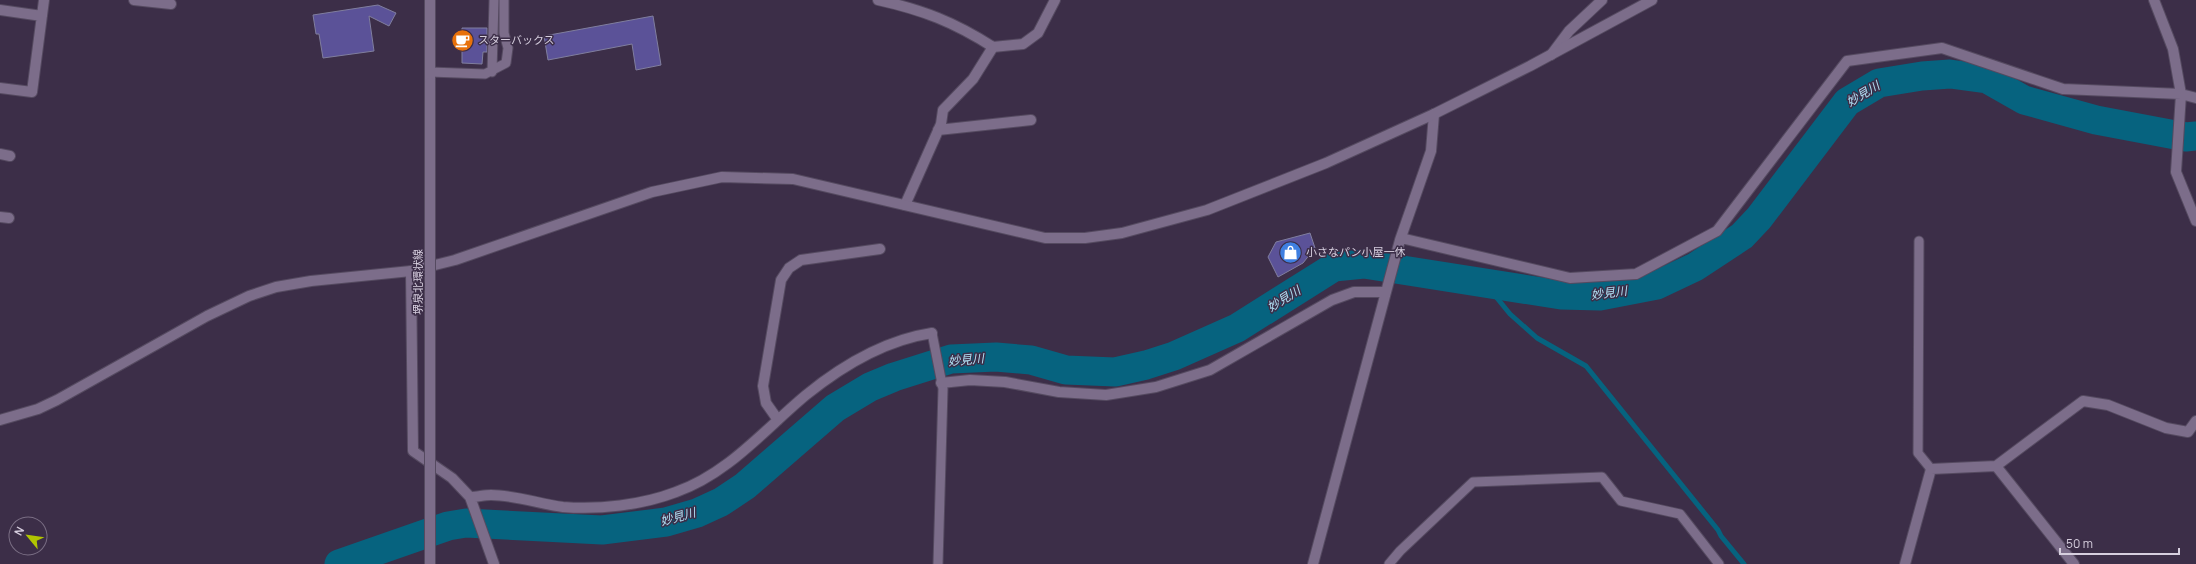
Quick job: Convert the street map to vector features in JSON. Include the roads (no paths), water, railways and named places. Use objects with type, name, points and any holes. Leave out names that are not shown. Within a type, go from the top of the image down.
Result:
[{"type":"street","points":[[0,88],[32,92],[44,0]]},
{"type":"street","points":[[134,0],[171,4]]},
{"type":"street","name":"堺泉北環状線","points":[[430,0],[430,564]]},
{"type":"street","points":[[878,0],[939,17],[964,29],[993,48],[1023,44],[1038,33],[1055,0]]},
{"type":"street","points":[[1550,55],[1569,31],[1602,0]]},
{"type":"street","points":[[0,420],[38,409],[58,400],[207,316],[249,296],[276,287],[311,281],[411,271],[455,260],[652,192],[722,177],[793,178],[1045,238],[1085,238],[1122,233],[1207,210],[1326,162],[1434,114],[1550,55],[1652,0]]},
{"type":"street","points":[[2154,0],[2173,49],[2181,95],[2176,172],[2196,221]]},
{"type":"street","points":[[0,10],[42,16]]},
{"type":"street","points":[[905,205],[938,130],[943,110],[973,79],[993,48]]},
{"type":"street","points":[[1400,239],[1570,278],[1636,274],[1717,231],[1847,61],[1942,48],[2063,89],[2181,95],[2196,98]]},
{"type":"street","points":[[1313,564],[1400,239],[1432,150],[1434,114]]},
{"type":"street","points":[[938,130],[1031,120]]},
{"type":"street","points":[[778,420],[766,403],[762,386],[781,280],[789,268],[801,260],[880,249]]},
{"type":"street","points":[[411,271],[413,451],[452,478],[470,497],[494,564]]},
{"type":"street","points":[[941,383],[970,380],[1004,382],[1059,392],[1106,395],[1156,387],[1210,370],[1332,300],[1354,292],[1386,292]]},
{"type":"street","points":[[470,497],[492,495],[564,507],[605,506],[642,502],[676,492],[704,479],[746,449],[807,395],[847,366],[880,348],[907,337],[932,333]]},
{"type":"street","points":[[1905,564],[1931,469],[1996,466],[2083,401],[2108,405],[2166,428],[2188,432],[2196,420]]},
{"type":"street","points":[[1996,466],[2074,564]]},
{"type":"lane","points":[[492,72],[494,0]]},
{"type":"lane","points":[[430,72],[485,74],[492,72],[506,63],[508,48],[504,33],[504,0]]},
{"type":"lane","points":[[1919,241],[1918,453],[1931,469]]},
{"type":"lane","points":[[932,333],[941,383],[938,564]]},
{"type":"lane","points":[[1389,564],[1400,551],[1473,482],[1602,477],[1621,501],[1680,514],[1719,564]]},
{"type":"waterway","name":"妙見川","points":[[339,564],[448,526],[466,523],[602,530],[666,522],[697,513],[721,502],[745,486],[835,408],[870,387],[894,377],[951,359],[996,357],[1031,360],[1066,370],[1115,372],[1146,365],[1174,356],[1237,328],[1334,267],[1364,264],[1561,295],[1600,296],[1657,285],[1695,267],[1742,236],[1759,218],[1847,102],[1879,83],[1922,76],[1950,74],[1987,79],[2024,100],[2096,120],[2186,137],[2196,136]]},
{"type":"waterway","points":[[1484,282],[1510,314],[1537,338],[1586,366],[1744,564]]},
{"type":"place","name":"スターバックス","points":[[462,40]]},
{"type":"place","name":"小さなパン小屋一休","points":[[1291,252]]}]
